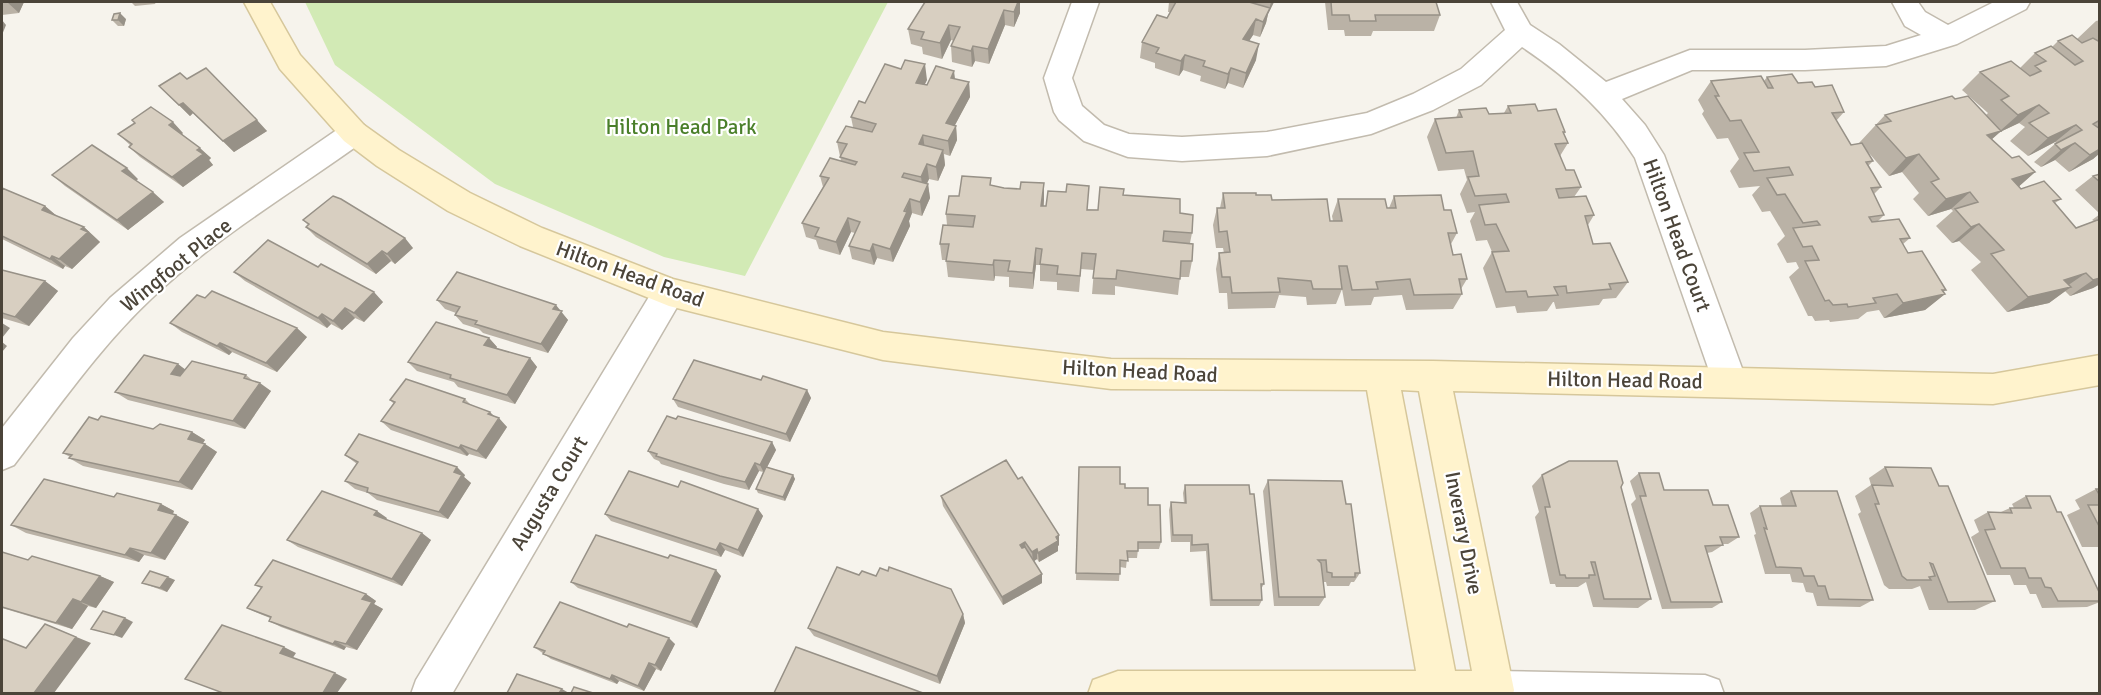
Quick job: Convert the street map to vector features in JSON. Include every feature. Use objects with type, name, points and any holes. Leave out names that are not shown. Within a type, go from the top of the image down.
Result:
[{"type":"street","name":"Hilton Head Road","points":[[257,2],[264,19],[296,69],[354,133],[422,181],[471,209],[531,237],[669,292],[883,346],[1111,374],[1433,376],[1993,388],[2100,370]]},
{"type":"street","points":[[1085,2],[1058,78],[1069,112],[1094,133],[1128,145],[1182,149],[1267,144],[1371,123],[1423,102],[1471,77],[1520,32],[1504,2]]},
{"type":"street","points":[[1905,2],[1915,19],[1947,37]]},
{"type":"street","points":[[1602,95],[1690,60],[1805,60],[1886,56],[1947,37],[2016,2]]},
{"type":"street","name":"Hilton Head Court","points":[[1520,32],[1549,51],[1602,95],[1649,154],[1730,382]]},
{"type":"street","name":"Wingfoot Place","points":[[2,454],[103,328],[141,289],[214,231],[354,133]]},
{"type":"street","name":"Augusta Court","points":[[430,693],[669,292]]},
{"type":"street","points":[[1381,376],[1439,690]]},
{"type":"street","name":"Inverary Drive","points":[[1433,376],[1495,690]]},
{"type":"street","points":[[1107,693],[1118,690],[1495,690],[1705,693]]},
{"type":"green space","name":"Hilton Head Park","points":[[305,2],[888,2],[745,276],[664,257],[495,184],[335,65]]},
{"type":"building","points":[[925,2],[1018,2],[1014,12],[1004,10],[988,49],[973,46],[971,51],[951,46],[960,27],[949,25],[940,43],[921,39],[924,32],[908,29]]},
{"type":"building","points":[[1176,2],[1249,2],[1270,8],[1263,22],[1256,19],[1243,39],[1259,44],[1246,73],[1231,68],[1228,74],[1203,66],[1205,61],[1185,55],[1181,61],[1156,53],[1159,48],[1142,42],[1157,15],[1167,18]]},
{"type":"building","points":[[1331,2],[1436,2],[1440,15],[1375,15],[1376,21],[1350,21],[1349,15],[1332,15]]},
{"type":"building","points":[[120,13],[118,20],[112,20],[114,14]]},
{"type":"building","points":[[2072,35],[2082,43],[2093,38],[2100,40],[2100,120],[2093,124],[2100,129],[2100,149],[2090,155],[2075,143],[2061,150],[2055,144],[2082,130],[2076,125],[2048,138],[2029,123],[2049,113],[2039,105],[2018,115],[2001,100],[2009,96],[1980,72],[2011,61],[2030,76],[2041,71],[2035,66],[2046,61],[2035,53],[2051,46],[2075,65],[2083,61],[2058,41]]},
{"type":"building","points":[[905,60],[925,64],[916,83],[927,85],[936,66],[954,71],[951,78],[969,82],[946,123],[956,126],[948,141],[923,135],[919,144],[943,150],[936,167],[927,164],[921,177],[904,173],[902,177],[928,184],[920,202],[910,199],[904,211],[907,212],[890,249],[873,244],[870,251],[849,246],[860,222],[848,218],[836,242],[815,236],[819,228],[802,223],[829,178],[820,176],[830,158],[855,165],[857,162],[840,157],[847,144],[837,142],[846,126],[872,132],[876,124],[851,117],[859,101],[865,103],[885,64],[901,69]]},
{"type":"building","points":[[206,68],[257,120],[223,141],[183,103],[179,105],[159,86],[180,73],[187,79]]},
{"type":"building","points":[[1792,74],[1798,83],[1812,82],[1815,87],[1832,85],[1844,112],[1832,113],[1851,145],[1862,143],[1873,161],[1866,162],[1881,187],[1871,188],[1884,215],[1869,217],[1872,222],[1899,219],[1910,238],[1900,239],[1908,253],[1922,251],[1946,290],[1942,290],[1945,294],[1903,303],[1897,294],[1873,298],[1876,303],[1848,307],[1847,304],[1833,305],[1829,300],[1825,301],[1805,261],[1819,260],[1812,246],[1803,247],[1793,228],[1820,225],[1817,221],[1803,223],[1785,194],[1777,195],[1767,178],[1793,175],[1789,167],[1754,171],[1744,153],[1759,152],[1741,120],[1730,121],[1715,96],[1719,96],[1711,81],[1761,76],[1768,88],[1773,88],[1767,77]]},
{"type":"building","points":[[1952,96],[1955,99],[1968,96],[2001,131],[1987,135],[2012,158],[2019,156],[2035,172],[2012,179],[2021,189],[2044,181],[2061,199],[2053,201],[2076,228],[2100,219],[2100,278],[2093,280],[2086,273],[2064,280],[2071,287],[2028,297],[1991,254],[2004,250],[1979,224],[1971,227],[1955,209],[1978,202],[1970,192],[1946,199],[1931,182],[1939,179],[1919,154],[1906,158],[1876,125],[1891,121],[1885,115]]},
{"type":"building","points":[[1535,104],[1538,111],[1556,109],[1568,143],[1555,144],[1566,170],[1574,170],[1581,187],[1556,189],[1559,198],[1586,196],[1594,215],[1585,216],[1593,244],[1610,243],[1628,282],[1609,284],[1611,289],[1567,293],[1566,286],[1554,287],[1558,295],[1528,297],[1526,291],[1506,292],[1492,252],[1509,251],[1496,224],[1485,225],[1479,205],[1509,202],[1506,194],[1475,196],[1468,177],[1479,176],[1473,151],[1446,153],[1435,119],[1462,117],[1459,110],[1486,108],[1489,114],[1511,113],[1508,106]]},
{"type":"building","points":[[151,107],[173,122],[169,125],[200,148],[197,150],[203,154],[172,177],[129,147],[132,144],[118,134],[135,123],[132,120]]},
{"type":"building","points":[[92,145],[127,168],[122,171],[153,192],[117,220],[52,175]]},
{"type":"building","points":[[2100,174],[2100,182],[2093,176]]},
{"type":"building","points":[[962,176],[991,178],[990,185],[1004,188],[1020,189],[1021,182],[1044,183],[1041,206],[1046,206],[1048,191],[1066,192],[1067,184],[1089,186],[1087,210],[1098,210],[1100,187],[1124,189],[1123,195],[1180,199],[1180,213],[1193,215],[1192,233],[1164,231],[1163,241],[1193,244],[1192,261],[1181,261],[1180,279],[1117,270],[1116,279],[1093,278],[1096,254],[1082,253],[1080,276],[1057,274],[1058,266],[1040,264],[1042,249],[1036,248],[1033,273],[1008,271],[1010,261],[994,260],[993,265],[946,261],[949,244],[940,244],[943,225],[973,227],[975,216],[946,214],[949,196],[959,196]]},
{"type":"building","points":[[2,188],[45,206],[42,210],[84,227],[81,229],[88,232],[59,259],[52,256],[50,259],[2,236]]},
{"type":"building","points":[[1223,193],[1271,195],[1272,200],[1327,199],[1330,221],[1342,221],[1338,199],[1385,199],[1387,208],[1396,208],[1394,196],[1441,195],[1444,210],[1451,210],[1457,233],[1448,233],[1453,255],[1461,254],[1467,279],[1459,279],[1462,294],[1414,295],[1410,279],[1376,282],[1378,289],[1352,290],[1347,266],[1339,266],[1342,289],[1313,289],[1311,281],[1278,278],[1280,292],[1232,293],[1230,277],[1222,277],[1219,253],[1230,252],[1227,231],[1219,232],[1217,208],[1225,208]]},
{"type":"building","points":[[333,196],[405,238],[387,254],[382,251],[367,264],[306,227],[309,224],[303,220]]},
{"type":"building","points":[[268,240],[318,267],[321,264],[374,292],[354,313],[345,308],[333,321],[322,314],[318,318],[234,272]]},
{"type":"building","points":[[2,270],[45,281],[15,317],[2,313]]},
{"type":"building","points":[[457,272],[556,305],[553,309],[562,311],[541,344],[475,324],[477,321],[455,315],[460,307],[437,300]]},
{"type":"building","points":[[212,291],[297,328],[266,363],[220,343],[217,346],[170,323],[197,295],[205,298]]},
{"type":"building","points":[[436,322],[489,338],[484,345],[530,358],[507,395],[450,378],[451,375],[408,362]]},
{"type":"building","points":[[144,355],[178,364],[171,374],[180,376],[192,361],[246,375],[244,378],[260,383],[233,421],[115,392]]},
{"type":"building","points":[[694,360],[761,380],[763,376],[807,390],[786,434],[673,399]]},
{"type":"building","points":[[406,379],[465,399],[463,402],[490,412],[488,414],[499,418],[477,451],[461,445],[459,448],[381,421],[395,402],[390,400]]},
{"type":"building","points":[[101,416],[153,429],[160,424],[192,432],[188,439],[205,444],[179,482],[69,458],[72,455],[63,453],[89,417],[98,420]]},
{"type":"building","points":[[667,416],[676,419],[678,416],[772,442],[760,465],[755,463],[745,482],[720,476],[656,456],[657,454],[648,451]]},
{"type":"building","points":[[359,434],[457,467],[454,472],[462,475],[439,512],[367,492],[368,488],[345,481],[358,462],[345,455]]},
{"type":"building","points":[[1006,460],[1018,479],[1022,477],[1059,535],[1056,537],[1058,541],[1038,553],[1037,549],[1032,552],[1025,542],[1020,545],[1022,548],[1025,547],[1042,574],[1002,597],[941,496]]},
{"type":"building","points":[[1569,461],[1617,461],[1623,483],[1621,487],[1651,599],[1604,599],[1595,562],[1591,562],[1595,575],[1589,575],[1589,578],[1566,578],[1565,575],[1560,575],[1545,507],[1550,507],[1542,475]]},
{"type":"building","points":[[766,467],[793,475],[783,497],[756,489]]},
{"type":"building","points":[[1079,467],[1120,467],[1120,484],[1125,484],[1125,488],[1148,488],[1148,505],[1160,505],[1161,542],[1138,542],[1138,551],[1127,551],[1128,561],[1120,560],[1120,574],[1076,573]]},
{"type":"building","points":[[1885,467],[1931,468],[1939,486],[1948,486],[1995,601],[1948,602],[1933,564],[1930,563],[1935,576],[1929,577],[1931,580],[1907,580],[1902,576],[1875,504],[1879,504],[1872,485],[1893,486]]},
{"type":"building","points":[[629,471],[678,487],[681,481],[758,509],[738,550],[720,543],[716,550],[605,514]]},
{"type":"building","points":[[1639,473],[1659,473],[1664,490],[1708,490],[1713,505],[1728,505],[1739,537],[1720,537],[1723,545],[1705,546],[1722,602],[1671,602],[1640,496],[1646,496]]},
{"type":"building","points":[[44,479],[114,497],[117,493],[161,504],[158,510],[176,515],[151,553],[130,548],[125,555],[11,525]]},
{"type":"building","points":[[1268,480],[1342,481],[1346,504],[1351,504],[1360,573],[1355,573],[1355,577],[1332,577],[1332,573],[1327,572],[1326,560],[1318,560],[1321,563],[1325,597],[1279,597]]},
{"type":"building","points":[[1185,485],[1249,485],[1250,494],[1254,494],[1264,584],[1261,584],[1262,600],[1212,600],[1208,544],[1192,545],[1192,535],[1173,535],[1171,502],[1186,503]]},
{"type":"building","points":[[322,491],[377,511],[374,515],[422,533],[392,579],[287,540]]},
{"type":"building","points":[[1791,491],[1837,491],[1873,600],[1829,599],[1825,586],[1818,586],[1814,576],[1804,576],[1801,568],[1776,567],[1760,506],[1796,506]]},
{"type":"building","points":[[2026,496],[2050,496],[2057,512],[2061,512],[2100,594],[2100,601],[2058,601],[2051,588],[2045,587],[2041,578],[2029,578],[2025,568],[2001,568],[1985,530],[1995,529],[1988,512],[2012,513],[2010,508],[2031,508]]},
{"type":"building","points":[[2088,505],[2100,505],[2100,528]]},
{"type":"building","points":[[596,535],[668,558],[670,555],[716,570],[691,622],[571,582]]},
{"type":"building","points":[[2,552],[28,560],[32,556],[100,576],[81,602],[73,599],[56,623],[2,607]]},
{"type":"building","points":[[273,560],[366,594],[362,599],[372,602],[346,644],[335,641],[333,644],[269,621],[271,617],[247,608],[262,587],[255,585]]},
{"type":"building","points":[[837,567],[859,575],[862,571],[876,576],[880,568],[888,571],[889,567],[951,589],[963,614],[937,676],[808,628]]},
{"type":"building","points":[[150,571],[168,577],[160,588],[142,583]]},
{"type":"building","points":[[560,602],[627,627],[629,624],[669,638],[655,665],[649,663],[638,686],[612,675],[610,679],[543,654],[545,651],[534,647]]},
{"type":"building","points":[[103,611],[125,618],[114,635],[91,629]]},
{"type":"building","points":[[45,624],[76,637],[34,693],[2,693],[3,639],[26,648]]},
{"type":"building","points":[[222,625],[284,647],[280,653],[335,673],[323,693],[223,693],[185,679]]},
{"type":"building","points":[[796,647],[923,693],[774,693]]},
{"type":"building","points":[[517,674],[562,689],[559,693],[507,693]]},
{"type":"building","points":[[574,687],[593,693],[571,693]]}]
